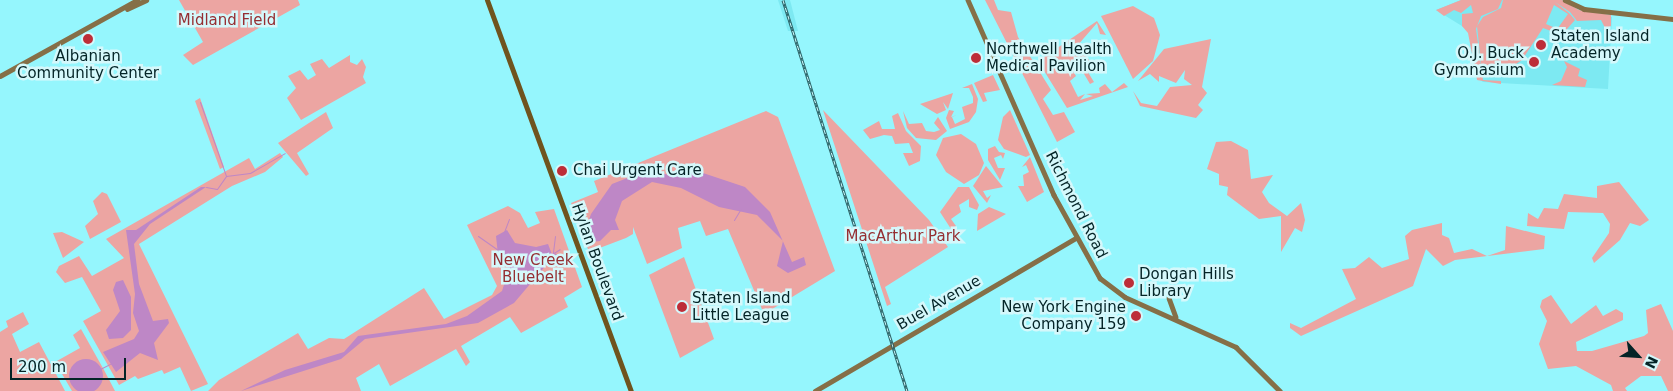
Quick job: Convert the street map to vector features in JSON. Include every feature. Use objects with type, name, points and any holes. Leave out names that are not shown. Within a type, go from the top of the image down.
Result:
[{"type":"main road","points":[[0,76],[137,0]]},
{"type":"main road","points":[[121,10],[146,0]]},
{"type":"main road","name":"Hylan Boulevard","points":[[487,0],[631,391]]},
{"type":"main road","name":"Richmond Road","points":[[968,0],[1076,238],[1111,288],[1236,347],[1280,391]]},
{"type":"main road","points":[[1565,0],[1584,9],[1673,18]]},
{"type":"main road","name":"Buel Avenue","points":[[815,391],[1076,238]]},
{"type":"main road","points":[[1169,298],[1176,318]]},
{"type":"shaded area","points":[[778,0],[790,0],[798,31],[788,31]]},
{"type":"shaded area","name":"Staten Island Academy","points":[[1461,0],[1558,0],[1573,10],[1612,17],[1608,89],[1483,82],[1479,79],[1470,31],[1436,10]]},
{"type":"shaded area","points":[[691,169],[745,187],[770,212],[783,241],[757,215],[719,207],[681,188],[652,182],[622,201],[615,220],[619,230],[611,230],[600,241],[590,242],[585,231],[591,214],[612,184],[648,170],[669,175]]},
{"type":"shaded area","points":[[201,187],[206,187],[150,224],[134,244],[139,284],[153,321],[168,319],[169,323],[154,343],[158,360],[140,353],[116,372],[103,352],[134,339],[139,331],[133,313],[135,294],[126,230],[136,230]]},
{"type":"shaded area","points":[[507,230],[515,243],[536,247],[548,244],[553,257],[514,303],[478,323],[365,339],[341,359],[241,391],[285,370],[344,352],[358,336],[446,324],[467,316],[502,291],[509,269],[498,255],[496,236]]},
{"type":"shaded area","points":[[783,241],[792,262],[804,257],[806,265],[788,273],[777,266]]},
{"type":"shaded area","points":[[123,280],[131,297],[131,330],[123,338],[109,339],[106,330],[120,311],[113,290],[116,282]]},
{"type":"shaded area","points":[[86,359],[93,360],[98,364],[102,369],[102,383],[98,388],[93,392],[86,393],[79,392],[74,388],[70,383],[69,376],[70,369],[74,364],[79,360]]},
{"type":"green space","name":"Midland Field","points":[[179,0],[298,0],[300,5],[193,65],[183,55],[203,42]]},
{"type":"green space","points":[[985,0],[994,0],[998,10],[1011,12],[1018,37],[1051,90],[1043,99],[1053,115],[1064,112],[1075,132],[1057,142]]},
{"type":"green space","points":[[1461,0],[1502,0],[1498,9],[1481,16],[1476,29],[1483,80],[1501,81],[1501,84],[1477,80],[1468,33],[1462,26],[1462,14],[1473,13],[1471,5],[1461,13],[1454,10],[1444,16],[1436,10]]},
{"type":"green space","points":[[1503,0],[1562,0],[1579,10],[1611,15],[1611,26],[1602,30],[1605,28],[1601,20],[1577,21],[1570,12],[1555,2],[1575,20],[1559,38],[1550,39],[1568,14],[1554,5],[1546,24],[1553,27],[1551,31],[1543,28],[1522,60],[1510,68],[1487,67],[1481,64],[1477,26],[1483,17],[1501,8]]},
{"type":"green space","points":[[1133,6],[1154,18],[1160,35],[1153,61],[1133,79],[1101,16]]},
{"type":"green space","points":[[1097,21],[1106,35],[1100,34],[1097,23],[1077,46],[1090,61],[1083,64],[1094,82],[1090,84],[1077,62],[1065,73],[1073,71],[1076,76],[1070,81],[1078,97],[1085,94],[1080,100],[1093,96],[1086,94],[1100,93],[1099,88],[1105,84],[1112,92],[1124,83],[1128,87],[1067,108],[1038,61]]},
{"type":"green space","points":[[1211,39],[1202,87],[1207,93],[1198,105],[1203,110],[1196,118],[1140,106],[1133,91],[1141,103],[1157,106],[1170,87],[1192,85],[1184,79],[1185,70],[1176,83],[1159,76],[1159,82],[1150,74],[1138,81],[1164,49]]},
{"type":"green space","points":[[350,55],[350,62],[357,65],[362,59],[366,67],[363,77],[366,83],[301,120],[287,98],[296,88],[288,76],[300,70],[308,80],[316,75],[310,64],[322,59],[329,68]]},
{"type":"green space","points":[[1564,61],[1580,69],[1578,76],[1587,80],[1585,87],[1552,85],[1561,81],[1567,67]]},
{"type":"green space","points":[[993,75],[1000,90],[984,93],[987,101],[983,102],[974,83]]},
{"type":"green space","points":[[972,84],[978,99],[976,112],[969,122],[950,129],[946,118],[949,110],[954,111],[951,117],[957,115],[952,117],[955,124],[965,119],[962,107],[973,103],[973,97],[969,88],[962,88]]},
{"type":"green space","points":[[953,93],[948,109],[943,102],[946,110],[937,114],[920,104]]},
{"type":"green space","points":[[200,98],[224,167],[220,169],[195,101]]},
{"type":"green space","name":"MacArthur Park","points":[[823,110],[929,220],[948,247],[885,287],[891,304],[887,306]]},
{"type":"green space","points":[[1010,110],[1030,155],[1026,157],[1004,149],[998,140],[1003,117]]},
{"type":"green space","points":[[766,111],[778,117],[835,271],[764,314],[728,229],[706,236],[700,221],[678,228],[682,248],[647,264],[633,227],[633,234],[626,238],[589,252],[571,203],[598,192],[594,181]]},
{"type":"green space","points":[[903,111],[909,124],[922,123],[926,131],[934,132],[940,130],[934,123],[938,117],[947,131],[936,140],[916,138],[907,128]]},
{"type":"green space","points":[[326,112],[333,128],[297,153],[309,174],[306,176],[278,143]]},
{"type":"green space","points":[[898,113],[906,131],[921,146],[920,161],[909,166],[903,153],[913,153],[909,143],[895,144],[892,136],[884,135],[870,139],[863,130],[879,121],[882,129],[895,129],[892,116]]},
{"type":"green space","points":[[961,134],[976,144],[984,163],[979,175],[964,184],[946,172],[936,155],[943,138]]},
{"type":"green space","points":[[1231,141],[1248,150],[1251,179],[1273,175],[1262,192],[1269,203],[1287,216],[1301,203],[1305,220],[1302,232],[1295,228],[1281,252],[1281,216],[1259,219],[1227,195],[1228,187],[1219,185],[1219,174],[1207,169],[1216,142]]},
{"type":"green space","points":[[995,146],[999,152],[1005,153],[1003,159],[1001,155],[994,158],[998,168],[1005,168],[1000,180],[988,160],[988,149]]},
{"type":"green space","points":[[280,153],[283,157],[265,172],[232,186],[139,244],[208,384],[191,391],[180,367],[164,374],[162,370],[138,379],[135,376],[119,385],[83,321],[101,311],[82,277],[65,283],[56,272],[59,266],[79,256],[92,276],[124,258],[106,239],[249,158],[255,169]]},
{"type":"green space","points":[[1030,157],[1044,192],[1027,202],[1018,186],[1024,186],[1023,175],[1029,172],[1026,165],[1022,167]]},
{"type":"green space","points":[[986,166],[1003,187],[983,191],[987,198],[991,195],[987,203],[973,186]]},
{"type":"green space","points":[[1619,182],[1649,220],[1640,226],[1630,223],[1620,240],[1594,263],[1592,258],[1609,233],[1610,224],[1603,213],[1568,212],[1564,229],[1527,226],[1528,213],[1538,219],[1544,208],[1558,209],[1564,194],[1597,198],[1597,186]]},
{"type":"green space","points":[[958,187],[969,187],[979,205],[977,210],[969,207],[969,199],[959,205],[961,212],[951,219],[956,226],[951,229],[940,212]]},
{"type":"green space","points":[[102,192],[107,194],[121,222],[90,239],[85,226],[98,214],[93,201]]},
{"type":"green space","name":"New Creek Bluebelt","points":[[508,206],[520,213],[528,228],[540,223],[535,212],[554,209],[582,287],[564,298],[568,307],[521,333],[510,317],[461,346],[470,362],[466,366],[456,349],[390,386],[379,364],[356,378],[361,391],[208,391],[219,380],[298,333],[308,349],[329,338],[344,339],[424,288],[444,319],[492,295],[497,286],[467,225]]},
{"type":"green space","points":[[989,207],[1006,214],[977,231],[978,214]]},
{"type":"green space","points":[[1442,223],[1442,235],[1449,238],[1454,253],[1472,249],[1487,256],[1505,250],[1506,226],[1545,236],[1544,249],[1455,260],[1443,266],[1426,249],[1413,286],[1301,336],[1290,328],[1290,323],[1301,328],[1356,299],[1342,269],[1355,268],[1369,257],[1382,268],[1409,259],[1405,236],[1412,230]]},
{"type":"green space","points":[[62,232],[84,242],[63,258],[53,233]]},
{"type":"green space","name":"Staten Island Little League","points":[[684,257],[714,339],[680,358],[649,275]]},
{"type":"green space","points":[[1551,295],[1571,324],[1596,305],[1603,316],[1616,309],[1623,313],[1623,320],[1576,342],[1577,351],[1592,351],[1644,336],[1648,333],[1646,310],[1661,304],[1673,331],[1673,391],[1668,391],[1661,376],[1641,376],[1625,388],[1627,391],[1613,391],[1611,385],[1576,366],[1548,369],[1539,344],[1547,321],[1540,307],[1542,300]]},
{"type":"green space","points":[[23,312],[29,324],[12,334],[20,352],[39,342],[65,391],[0,391],[0,332],[8,327],[6,321]]},
{"type":"green space","points":[[81,329],[115,391],[72,391],[55,362],[80,348],[73,335]]},
{"type":"waterway","points":[[200,102],[226,176]]},
{"type":"waterway","points":[[206,187],[217,189],[226,176],[250,173],[285,153]]},
{"type":"waterway","points":[[734,220],[740,210]]},
{"type":"waterway","points":[[504,232],[509,219]]},
{"type":"waterway","points":[[478,236],[498,250]]},
{"type":"waterway","points":[[555,236],[553,253],[568,259]]},
{"type":"waterway","points":[[552,254],[560,249]]},
{"type":"waterway","points":[[100,369],[112,363]]},
{"type":"railway","points":[[783,0],[907,391]]},
{"type":"place","name":"Albanian Community Center","points":[[88,39]]},
{"type":"place","name":"Staten Island Academy","points":[[1541,45]]},
{"type":"place","name":"Northwell Health Medical Pavilion","points":[[976,58]]},
{"type":"place","name":"O.J. Buck Gymnasium","points":[[1534,62]]},
{"type":"place","name":"Chai Urgent Care","points":[[562,171]]},
{"type":"place","name":"Dongan Hills Library","points":[[1129,283]]},
{"type":"place","name":"Staten Island Little League","points":[[682,307]]},
{"type":"place","name":"New York Engine Company 159","points":[[1136,316]]}]
